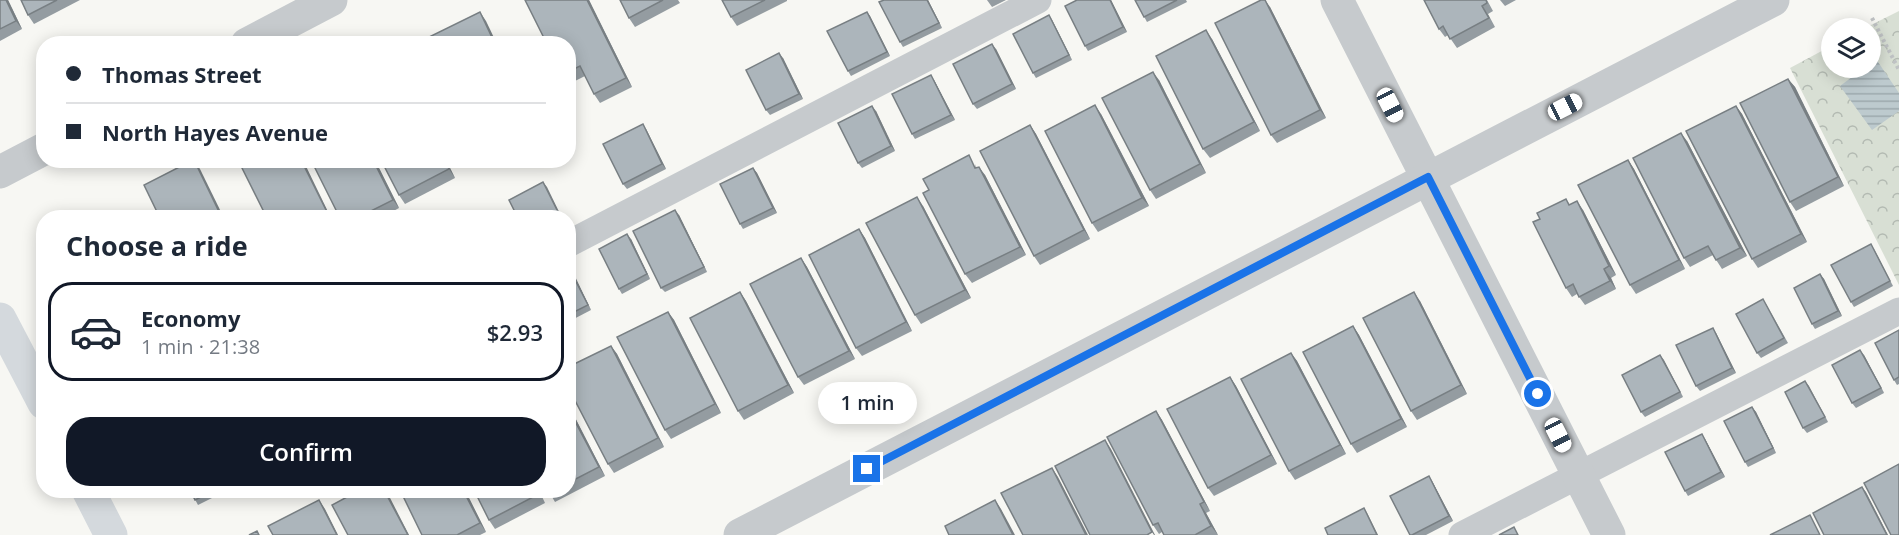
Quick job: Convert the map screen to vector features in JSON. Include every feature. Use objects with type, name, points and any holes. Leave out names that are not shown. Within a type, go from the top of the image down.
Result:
[{"type":"street","points":[[262,36],[331,0]]},
{"type":"street","points":[[1337,0],[1609,535]]},
{"type":"street","points":[[740,535],[1773,0]]},
{"type":"street","points":[[0,172],[36,153]]},
{"type":"street","points":[[0,319],[36,389]]},
{"type":"street","points":[[93,498],[111,535]]},
{"type":"lane","points":[[576,240],[1038,0]]},
{"type":"lane","points":[[1462,535],[1899,311]]},
{"type":"path","points":[[1881,35],[1899,70]]},
{"type":"green space","points":[[1899,11],[1899,285],[1790,68],[1821,51],[1821,78],[1881,78],[1881,20]]},
{"type":"shaded area","points":[[1881,66],[1899,93],[1899,111],[1872,130],[1840,86],[1851,78],[1881,78]]},
{"type":"building","points":[[0,0],[6,0],[16,21],[0,29]]},
{"type":"building","points":[[21,0],[57,0],[28,15]]},
{"type":"building","points":[[525,0],[587,0],[626,78],[594,94],[580,66],[576,68],[576,36],[543,36]]},
{"type":"building","points":[[620,0],[663,0],[629,18]]},
{"type":"building","points":[[722,0],[765,0],[731,17]]},
{"type":"building","points":[[927,0],[939,23],[900,42],[879,2]]},
{"type":"building","points":[[1077,0],[1110,0],[1123,27],[1085,46],[1065,6]]},
{"type":"building","points":[[1135,0],[1177,0],[1144,17]]},
{"type":"building","points":[[1265,0],[1320,110],[1271,135],[1215,23]]},
{"type":"building","points":[[1424,0],[1486,0],[1487,3],[1482,6],[1489,18],[1450,39],[1443,26],[1439,29]]},
{"type":"building","points":[[480,12],[491,36],[431,36]]},
{"type":"building","points":[[867,12],[887,52],[848,71],[827,31]]},
{"type":"building","points":[[1049,15],[1069,55],[1033,73],[1013,34]]},
{"type":"building","points":[[1206,30],[1254,122],[1203,149],[1156,56]]},
{"type":"building","points":[[992,44],[1012,84],[973,104],[953,64]]},
{"type":"building","points":[[779,53],[799,94],[766,110],[746,70]]},
{"type":"building","points":[[1153,72],[1200,164],[1150,190],[1102,98]]},
{"type":"building","points":[[931,75],[951,115],[912,134],[892,94]]},
{"type":"building","points":[[1788,79],[1838,177],[1790,202],[1740,103]]},
{"type":"building","points":[[1095,105],[1142,198],[1092,223],[1045,131]]},
{"type":"building","points":[[872,106],[891,146],[858,163],[838,123]]},
{"type":"building","points":[[1736,106],[1801,234],[1752,259],[1686,131]]},
{"type":"building","points":[[643,124],[662,164],[623,184],[603,144]]},
{"type":"building","points":[[1030,125],[1084,230],[1034,256],[980,151]]},
{"type":"building","points":[[1681,133],[1740,248],[1716,260],[1708,246],[1684,258],[1633,158]]},
{"type":"building","points":[[969,155],[975,168],[979,167],[1020,247],[965,274],[923,193],[929,190],[923,179]]},
{"type":"building","points":[[1628,160],[1679,260],[1630,285],[1578,185]]},
{"type":"building","points":[[178,168],[198,168],[218,210],[156,210],[144,185]]},
{"type":"building","points":[[242,168],[305,168],[326,210],[263,210]]},
{"type":"building","points":[[315,168],[377,168],[393,200],[373,210],[336,210]]},
{"type":"building","points":[[385,168],[449,168],[449,169],[399,195]]},
{"type":"building","points":[[753,168],[773,208],[740,224],[720,184]]},
{"type":"building","points":[[543,182],[557,210],[514,210],[509,200]]},
{"type":"building","points":[[917,197],[965,290],[915,315],[866,223]]},
{"type":"building","points":[[1566,199],[1569,205],[1577,201],[1609,266],[1604,269],[1610,281],[1579,297],[1573,284],[1566,288],[1533,222],[1540,219],[1537,213]]},
{"type":"building","points":[[675,210],[704,267],[661,288],[633,231]]},
{"type":"building","points":[[859,229],[906,322],[856,348],[809,255]]},
{"type":"building","points":[[627,234],[647,274],[619,289],[599,249]]},
{"type":"building","points":[[1871,244],[1890,281],[1851,302],[1831,265]]},
{"type":"building","points":[[801,258],[849,351],[798,377],[750,284]]},
{"type":"building","points":[[1820,274],[1838,311],[1812,324],[1794,288]]},
{"type":"building","points":[[576,282],[588,305],[576,311]]},
{"type":"building","points":[[740,292],[788,385],[738,411],[690,318]]},
{"type":"building","points":[[1414,292],[1461,385],[1411,411],[1363,318]]},
{"type":"building","points":[[1763,299],[1784,338],[1757,353],[1736,314]]},
{"type":"building","points":[[668,312],[715,404],[665,430],[617,337]]},
{"type":"building","points":[[1353,326],[1401,419],[1351,444],[1303,352]]},
{"type":"building","points":[[1713,328],[1732,368],[1696,386],[1676,345]]},
{"type":"building","points":[[1899,330],[1899,377],[1894,380],[1875,343]]},
{"type":"building","points":[[611,346],[658,438],[608,464],[576,402],[576,363]]},
{"type":"building","points":[[1860,350],[1881,388],[1852,403],[1832,365]]},
{"type":"building","points":[[1291,353],[1340,445],[1289,471],[1241,379]]},
{"type":"building","points":[[1660,355],[1680,392],[1641,412],[1622,375]]},
{"type":"building","points":[[1230,377],[1271,455],[1208,488],[1167,409]]},
{"type":"building","points":[[1805,381],[1825,417],[1803,428],[1785,392]]},
{"type":"building","points":[[1752,407],[1773,448],[1745,462],[1724,421]]},
{"type":"building","points":[[1156,411],[1204,502],[1200,504],[1211,526],[1195,535],[1164,535],[1158,523],[1153,525],[1107,437]]},
{"type":"building","points":[[576,423],[599,467],[576,479]]},
{"type":"building","points":[[1702,434],[1721,472],[1685,491],[1665,452]]},
{"type":"building","points":[[1105,440],[1152,532],[1147,535],[1090,535],[1055,466]]},
{"type":"building","points":[[1899,464],[1899,535],[1891,535],[1864,483]]},
{"type":"building","points":[[1052,468],[1086,535],[1023,535],[1001,493]]},
{"type":"building","points":[[1429,476],[1449,516],[1410,535],[1390,496]]},
{"type":"building","points":[[1862,487],[1887,535],[1824,535],[1813,513]]},
{"type":"building","points":[[345,498],[388,498],[408,535],[348,535],[332,505]]},
{"type":"building","points":[[404,498],[467,498],[480,523],[457,535],[422,535]]},
{"type":"building","points":[[478,498],[531,498],[489,520]]},
{"type":"building","points":[[319,500],[337,535],[273,535],[268,526]]},
{"type":"building","points":[[995,500],[1013,535],[949,535],[945,526]]},
{"type":"building","points":[[1364,508],[1377,535],[1328,535],[1325,528]]},
{"type":"building","points":[[1810,515],[1820,535],[1770,535]]},
{"type":"building","points":[[1514,527],[1518,535],[1499,535]]},
{"type":"route","points":[[867,469],[1428,177],[1538,394]]}]
